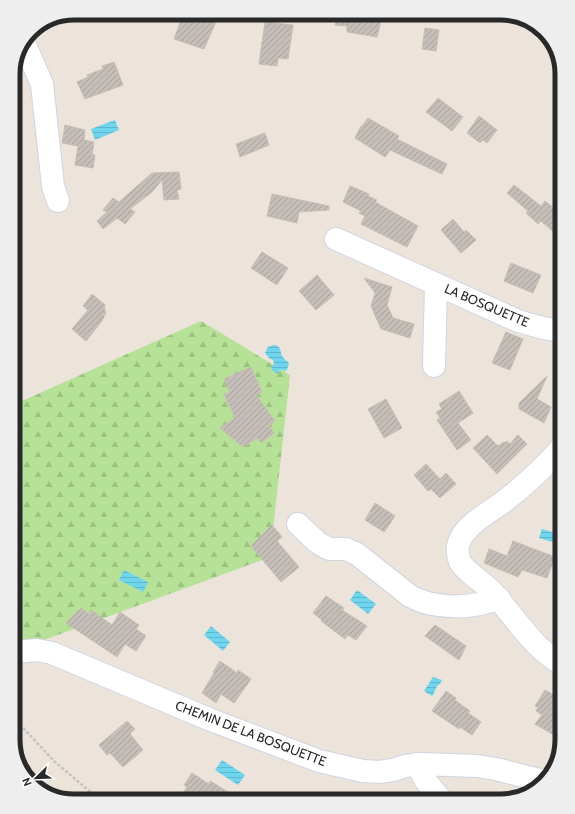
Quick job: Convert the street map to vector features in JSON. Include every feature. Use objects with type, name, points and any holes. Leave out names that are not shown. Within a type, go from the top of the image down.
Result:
[{"type":"street","points":[[27,49],[42,84],[53,186],[58,201]]},
{"type":"street","name":"LA BOSQUETTE","points":[[336,239],[518,321],[555,330]]},
{"type":"street","name":"LA BOSQUETTE","points":[[434,366],[436,284]]},
{"type":"street","points":[[555,455],[536,475],[483,516],[461,538],[458,550],[462,564],[471,574],[485,584],[499,598],[545,654],[555,660]]},
{"type":"street","points":[[298,524],[317,542],[325,547],[351,551],[417,600],[458,606],[486,604],[499,598]]},
{"type":"street","name":"CHEMIN DE LA BOSQUETTE","points":[[20,651],[37,650],[52,653],[211,720],[320,761],[363,771],[379,772],[417,764],[477,766],[496,769],[537,780]]},
{"type":"street","points":[[417,764],[426,781],[436,794]]},
{"type":"path","points":[[20,725],[54,761],[93,794]]},
{"type":"green space","points":[[201,321],[290,375],[270,557],[25,647],[20,647],[20,402]]},
{"type":"water","points":[[115,120],[119,130],[95,140],[91,129]]},
{"type":"water","points":[[273,345],[279,347],[282,356],[289,363],[287,370],[284,371],[280,369],[278,374],[273,371],[271,367],[274,364],[273,360],[265,353],[268,347]]},
{"type":"water","points":[[542,529],[555,533],[555,543],[539,538]]},
{"type":"water","points":[[124,570],[148,582],[143,592],[119,580]]},
{"type":"water","points":[[357,590],[376,604],[368,614],[350,600]]},
{"type":"water","points":[[211,626],[230,642],[223,651],[204,635]]},
{"type":"water","points":[[433,677],[442,680],[432,696],[424,691]]},
{"type":"water","points":[[222,760],[245,775],[238,785],[215,770]]},
{"type":"building","points":[[181,20],[190,20],[197,23],[198,20],[217,20],[204,49],[174,39]]},
{"type":"building","points":[[336,20],[381,20],[377,37],[347,32],[347,26],[335,25]]},
{"type":"building","points":[[265,22],[293,25],[288,59],[278,58],[277,66],[259,64]]},
{"type":"building","points":[[425,28],[439,30],[436,51],[422,49]]},
{"type":"building","points":[[114,62],[123,85],[85,99],[77,82],[88,77],[87,75],[103,69],[102,66]]},
{"type":"building","points":[[438,98],[463,117],[452,131],[426,112]]},
{"type":"building","points":[[479,116],[497,130],[487,143],[483,140],[480,143],[467,133]]},
{"type":"building","points":[[368,118],[399,136],[397,139],[447,164],[442,174],[390,150],[385,157],[355,138],[361,126]]},
{"type":"building","points":[[65,125],[85,130],[84,140],[94,142],[92,155],[95,155],[93,168],[75,165],[78,146],[62,143]]},
{"type":"building","points":[[265,133],[269,145],[240,157],[236,144]]},
{"type":"building","points":[[179,172],[181,189],[177,190],[179,199],[164,200],[162,180],[152,192],[130,209],[135,212],[125,224],[117,218],[103,229],[97,221],[107,212],[103,210],[113,198],[119,202],[152,173]]},
{"type":"building","points":[[514,185],[541,206],[545,201],[555,209],[555,233],[541,221],[538,224],[526,213],[528,211],[507,193]]},
{"type":"building","points":[[350,186],[369,194],[368,196],[377,200],[375,202],[418,226],[407,247],[361,224],[365,216],[359,213],[361,211],[343,202]]},
{"type":"building","points":[[272,194],[329,206],[329,210],[299,212],[297,223],[267,216]]},
{"type":"building","points":[[453,219],[464,232],[466,230],[476,240],[461,253],[441,230]]},
{"type":"building","points":[[262,252],[288,268],[277,285],[251,268]]},
{"type":"building","points":[[511,263],[541,275],[533,293],[504,281]]},
{"type":"building","points":[[317,275],[334,295],[316,310],[299,291]]},
{"type":"building","points":[[364,278],[392,287],[387,305],[393,318],[414,324],[410,338],[381,329],[371,306],[375,293]]},
{"type":"building","points":[[92,294],[105,305],[104,308],[106,312],[102,321],[86,341],[72,329],[88,310],[83,306]]},
{"type":"building","points":[[506,332],[523,339],[510,370],[492,363]]},
{"type":"building","points":[[251,367],[262,392],[256,395],[275,421],[269,426],[274,433],[261,443],[257,438],[243,447],[220,428],[235,418],[224,394],[230,392],[224,379]]},
{"type":"building","points":[[547,376],[537,399],[551,407],[544,423],[519,409],[519,403]]},
{"type":"building","points":[[459,391],[473,413],[458,423],[471,440],[457,450],[437,420],[440,418],[436,412],[442,409],[439,404]]},
{"type":"building","points":[[386,399],[402,428],[384,438],[368,409]]},
{"type":"building","points":[[487,435],[498,446],[507,441],[510,444],[518,435],[527,444],[497,474],[473,448]]},
{"type":"building","points":[[426,464],[440,479],[446,473],[456,484],[440,498],[431,489],[428,491],[414,475]]},
{"type":"building","points":[[375,503],[395,516],[384,532],[365,520]]},
{"type":"building","points":[[272,525],[282,537],[277,541],[299,567],[281,582],[251,546]]},
{"type":"building","points":[[513,541],[555,557],[547,578],[522,570],[518,577],[484,563],[489,549],[507,556]]},
{"type":"building","points":[[326,596],[344,608],[342,610],[367,626],[356,640],[348,635],[345,639],[313,613]]},
{"type":"building","points":[[81,608],[89,614],[91,610],[112,625],[120,612],[139,625],[136,629],[146,636],[136,651],[125,644],[117,657],[66,623]]},
{"type":"building","points":[[435,625],[466,646],[459,660],[425,636]]},
{"type":"building","points":[[220,661],[237,673],[238,670],[251,679],[234,703],[221,694],[216,703],[202,693]]},
{"type":"building","points":[[545,690],[555,696],[554,735],[535,724],[542,715],[536,711],[538,707],[535,706]]},
{"type":"building","points":[[446,691],[470,711],[468,713],[481,722],[472,735],[460,727],[459,729],[432,711]]},
{"type":"building","points":[[127,721],[135,729],[130,734],[143,750],[123,767],[110,753],[107,755],[99,745]]},
{"type":"building","points":[[192,773],[209,784],[210,781],[231,794],[182,794],[187,787],[184,785]]}]
